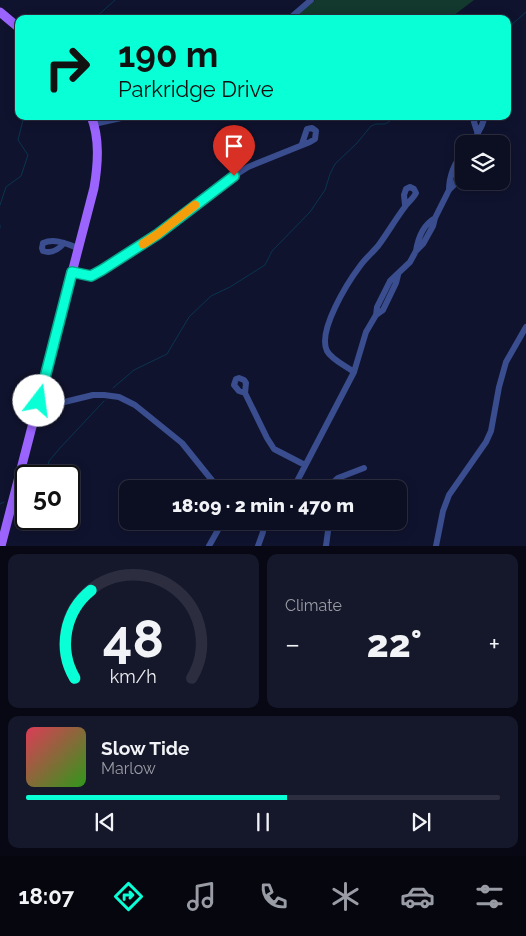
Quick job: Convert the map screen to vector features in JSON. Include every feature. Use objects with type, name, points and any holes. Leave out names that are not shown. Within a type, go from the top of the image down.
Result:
[{"type":"main road","points":[[0,12],[15,25]]},
{"type":"main road","points":[[0,546],[97,171],[98,151],[93,120]]},
{"type":"street","points":[[294,15],[311,0]]},
{"type":"street","points":[[474,120],[477,135]]},
{"type":"street","points":[[72,272],[91,276],[102,270],[158,234],[248,167],[302,144]]},
{"type":"street","points":[[449,190],[449,183],[455,166]]},
{"type":"street","points":[[298,480],[354,372],[366,332],[376,315],[377,307],[390,281],[410,262],[416,251],[423,244],[449,190],[455,184]]},
{"type":"street","points":[[354,372],[333,358],[327,350],[325,343],[331,318],[343,293],[360,266],[378,245],[405,205]]},
{"type":"street","points":[[64,243],[78,248]]},
{"type":"street","points":[[436,546],[440,524],[449,495],[486,442],[491,431],[499,387],[506,362],[526,328]]},
{"type":"street","points":[[245,393],[274,449],[305,465]]},
{"type":"street","points":[[39,401],[56,404],[93,395],[119,397],[135,405],[182,442],[212,480]]},
{"type":"street","points":[[336,480],[364,468]]},
{"type":"street","points":[[210,546],[219,530]]},
{"type":"street","points":[[258,546],[264,530]]},
{"type":"street","points":[[326,546],[328,530]]},
{"type":"green space","points":[[315,0],[474,0],[454,15],[297,15]]},
{"type":"waterway","points":[[98,15],[115,0]]},
{"type":"waterway","points":[[511,25],[526,12]]},
{"type":"waterway","points":[[0,205],[6,187],[21,176],[28,155],[18,140],[23,120]]},
{"type":"waterway","points":[[113,388],[134,370],[167,354],[189,317],[211,296],[230,287],[265,265],[272,251],[310,212],[325,190],[335,164],[357,143],[371,126],[385,124],[390,120]]},
{"type":"waterway","points":[[48,465],[49,461],[60,448],[104,401]]},
{"type":"waterway","points":[[0,504],[4,502]]},
{"type":"slow traffic","points":[[143,244],[195,205]]},
{"type":"route","points":[[39,401],[72,272],[91,276],[102,270],[158,234],[234,176]]}]
